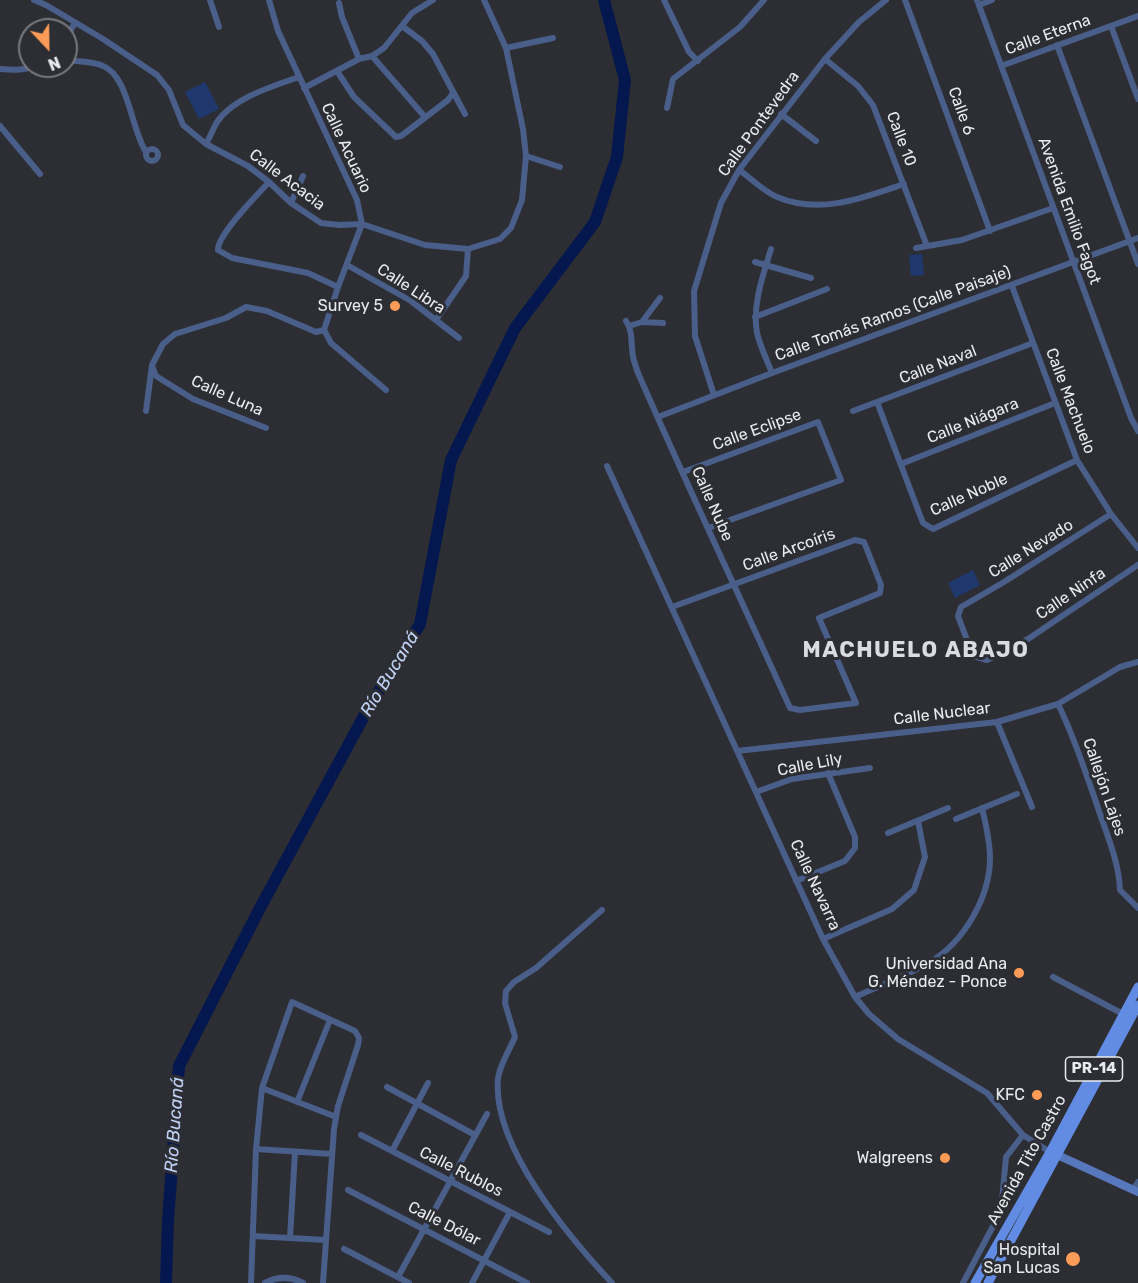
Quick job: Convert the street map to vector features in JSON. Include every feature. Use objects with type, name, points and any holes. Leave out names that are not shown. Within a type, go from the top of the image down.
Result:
[{"type":"main road","name":"Avenida Tito Castro","points":[[988,1283],[1138,987]]},
{"type":"main road","name":"Avenida Tito Castro","points":[[975,1283],[1054,1154],[1138,1005]]},
{"type":"street","name":"Calle Acacia","points":[[33,0],[67,18]]},
{"type":"street","points":[[210,0],[219,27]]},
{"type":"street","name":"Calle Acuario","points":[[269,0],[278,32],[357,200],[362,224]]},
{"type":"street","points":[[304,88],[384,48],[412,13],[433,0]]},
{"type":"street","name":"Calle Acacia","points":[[78,25],[157,75],[169,90],[183,125],[206,144],[248,166],[291,203],[321,223],[362,224],[425,245],[468,249],[500,239],[512,228],[522,199],[526,156],[507,48],[484,0]]},
{"type":"street","points":[[664,0],[688,52],[698,61]]},
{"type":"street","points":[[667,108],[673,79],[740,27],[765,0]]},
{"type":"street","name":"Calle Pontevedra","points":[[714,395],[695,336],[694,291],[721,203],[739,170],[825,59],[859,22],[886,0]]},
{"type":"street","name":"Calle 6","points":[[905,0],[990,231]]},
{"type":"street","points":[[978,2],[992,0]]},
{"type":"street","name":"Avenida Emilio Fagot","points":[[978,2],[1131,418],[1138,431]]},
{"type":"street","points":[[339,3],[342,17],[359,59]]},
{"type":"street","name":"Calle Eterna","points":[[1001,66],[1138,16]]},
{"type":"street","points":[[402,26],[433,54],[465,114]]},
{"type":"street","points":[[1111,26],[1138,99]]},
{"type":"street","points":[[507,48],[553,38]]},
{"type":"street","points":[[1057,45],[1138,264]]},
{"type":"street","points":[[372,56],[425,117]]},
{"type":"street","name":"Calle 10","points":[[825,59],[858,86],[873,105],[927,246]]},
{"type":"street","points":[[78,62],[104,66],[116,75],[140,143],[146,152]]},
{"type":"street","points":[[0,69],[18,70]]},
{"type":"street","points":[[337,71],[354,97],[396,137],[401,136],[448,100],[453,93]]},
{"type":"street","points":[[206,144],[218,120],[235,106],[262,90],[299,77]]},
{"type":"street","points":[[781,114],[816,141]]},
{"type":"street","points":[[0,126],[40,174]]},
{"type":"street","points":[[526,156],[560,167]]},
{"type":"street","points":[[739,170],[776,196],[809,206],[850,202],[904,184]]},
{"type":"street","points":[[291,203],[303,176]]},
{"type":"street","points":[[269,182],[221,237],[218,250],[232,258],[308,273],[338,287]]},
{"type":"street","points":[[916,248],[962,240],[1053,208]]},
{"type":"street","points":[[362,224],[324,330],[331,343],[386,390]]},
{"type":"street","name":"Calle Tomás Ramos (Calle Paisaje)","points":[[658,417],[1138,238]]},
{"type":"street","points":[[436,320],[466,276],[468,249]]},
{"type":"street","points":[[771,249],[757,301],[756,317],[757,334],[772,373]]},
{"type":"street","points":[[755,261],[811,278]]},
{"type":"street","name":"Calle Libra","points":[[347,265],[411,301],[459,338]]},
{"type":"street","name":"Calle Machuelo","points":[[1012,286],[1054,404],[1077,460],[1111,514],[1138,549]]},
{"type":"street","points":[[756,317],[827,289]]},
{"type":"street","points":[[642,322],[660,298]]},
{"type":"street","points":[[146,411],[152,366],[163,344],[175,334],[226,318],[246,308],[267,311],[316,332],[324,330]]},
{"type":"street","points":[[642,322],[663,323]]},
{"type":"street","name":"Calle Nube","points":[[642,322],[628,324],[634,361],[784,695]]},
{"type":"street","name":"Calle Naval","points":[[853,411],[1034,343]]},
{"type":"street","name":"Calle Luna","points":[[152,366],[156,376],[194,399],[266,428]]},
{"type":"street","name":"Calle Noble","points":[[877,402],[923,523],[933,529],[1077,460]]},
{"type":"street","name":"Calle Niágara","points":[[901,464],[1054,404]]},
{"type":"street","name":"Calle Eclipse","points":[[682,472],[818,422],[841,480],[708,528]]},
{"type":"street","name":"Calle Navarra","points":[[607,466],[823,939],[855,997],[868,1014],[898,1039],[987,1093],[1023,1135],[1054,1154],[1136,1188]]},
{"type":"street","name":"Calle Nevado","points":[[987,660],[973,656],[958,616],[961,607],[1111,514]]},
{"type":"street","name":"Calle Arcoíris","points":[[672,607],[855,540],[864,542],[881,585],[880,593],[819,618],[856,703],[800,710],[790,708],[784,695]]},
{"type":"street","name":"Calle Ninfa","points":[[987,660],[1028,639],[1138,565]]},
{"type":"street","name":"Calle Nuclear","points":[[737,751],[997,722],[1058,704],[1120,668],[1138,662]]},
{"type":"street","name":"Callejón Lajes","points":[[1058,704],[1068,724],[1111,846],[1120,875],[1120,890],[1138,908]]},
{"type":"street","points":[[997,722],[1032,807]]},
{"type":"street","name":"Calle Lily","points":[[756,792],[792,779],[870,768]]},
{"type":"street","points":[[796,881],[845,861],[855,848],[855,837],[828,773]]},
{"type":"street","points":[[956,819],[1017,794]]},
{"type":"street","points":[[888,833],[948,808]]},
{"type":"street","points":[[855,997],[931,961],[952,945],[969,923],[985,889],[990,861],[988,833],[982,808]]},
{"type":"street","points":[[823,939],[892,909],[914,890],[926,857],[918,820]]},
{"type":"street","points":[[602,910],[506,991],[505,1003],[515,1037],[498,1077],[498,1100],[512,1144],[546,1204],[612,1283]]},
{"type":"street","points":[[1053,977],[1123,1014]]},
{"type":"street","points":[[250,1283],[256,1149],[262,1089],[292,1002],[355,1031],[359,1038],[336,1117],[323,1283]]},
{"type":"street","points":[[297,1102],[330,1020]]},
{"type":"street","points":[[392,1151],[428,1083]]},
{"type":"street","points":[[387,1087],[475,1135]]},
{"type":"street","points":[[262,1089],[336,1117]]},
{"type":"street","points":[[398,1277],[486,1114]]},
{"type":"street","name":"Calle Rublos","points":[[361,1135],[549,1232]]},
{"type":"street","points":[[963,1283],[1001,1211],[1006,1157],[1023,1135]]},
{"type":"street","points":[[256,1149],[332,1154]]},
{"type":"street","points":[[290,1238],[295,1152]]},
{"type":"street","name":"Calle Dólar","points":[[348,1190],[527,1283]]},
{"type":"street","points":[[472,1283],[510,1212]]},
{"type":"street","points":[[252,1236],[326,1240]]},
{"type":"street","points":[[344,1249],[410,1283]]},
{"type":"street","points":[[265,1283],[274,1278],[287,1277],[303,1283]]},
{"type":"shaded area","points":[[205,82],[219,109],[199,119],[185,92]]},
{"type":"shaded area","points":[[922,254],[924,275],[911,276],[909,255]]},
{"type":"shaded area","points":[[973,570],[980,585],[955,598],[948,583]]},
{"type":"waterway","name":"Río Bucaná","points":[[166,1283],[179,1066],[260,908],[364,716],[420,624],[451,460],[515,328],[595,222],[617,157],[625,80],[604,0]]},
{"type":"place","name":"Survey 5","points":[[395,306]]},
{"type":"place","name":"Universidad Ana G. Méndez - Ponce","points":[[1019,973]]},
{"type":"place","name":"KFC","points":[[1037,1095]]},
{"type":"place","name":"Walgreens","points":[[945,1158]]},
{"type":"place","name":"Hospital San Lucas","points":[[1073,1259]]},
{"type":"district","name":"MACHUELO ABAJO","points":[[916,651]]}]
